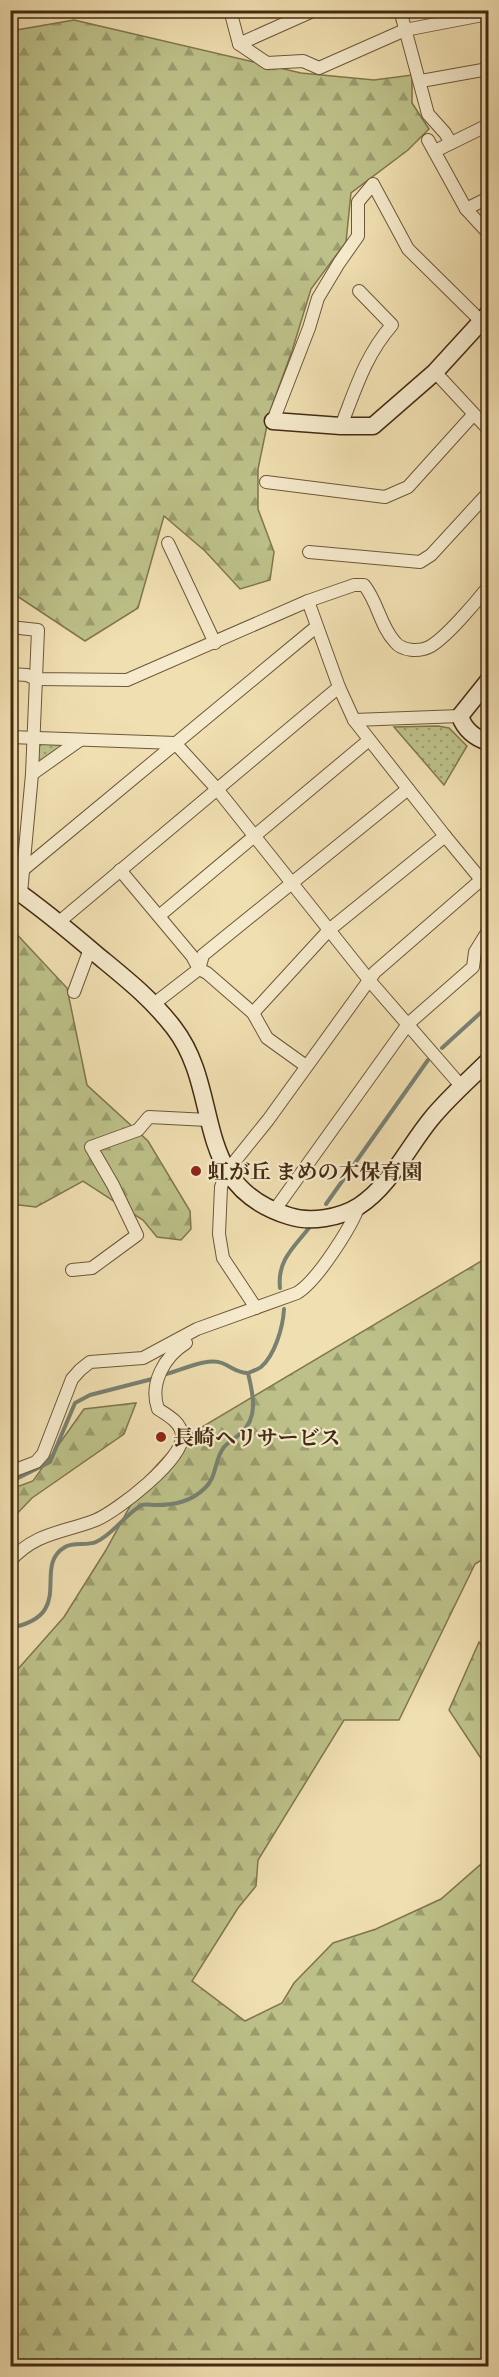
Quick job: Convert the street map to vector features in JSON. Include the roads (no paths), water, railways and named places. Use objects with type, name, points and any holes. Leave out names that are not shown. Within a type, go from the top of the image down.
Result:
[{"type":"street","points":[[230,10],[239,44],[267,63],[303,61],[319,68],[405,30],[489,14]]},
{"type":"street","points":[[239,44],[315,10]]},
{"type":"street","points":[[400,10],[421,81],[428,114],[446,133],[451,143]]},
{"type":"street","points":[[421,81],[489,69]]},
{"type":"street","points":[[489,125],[451,143],[431,145],[466,209],[489,233]]},
{"type":"street","points":[[373,184],[408,249],[486,321],[435,372],[373,426],[341,426],[273,421],[309,328],[318,298],[358,236],[358,202],[373,184]]},
{"type":"street","points":[[466,209],[489,198]]},
{"type":"street","points":[[341,426],[364,367],[376,344],[392,325],[359,291]]},
{"type":"street","points":[[435,372],[473,415],[489,429]]},
{"type":"street","points":[[266,482],[386,497],[408,487],[473,415]]},
{"type":"street","points":[[309,552],[420,562],[431,555],[489,493]]},
{"type":"street","points":[[168,543],[215,643]]},
{"type":"street","points":[[10,674],[27,675],[36,679],[127,680],[308,601],[354,585],[364,585],[371,594],[394,642],[402,649],[416,650],[429,647],[489,587]]},
{"type":"street","points":[[256,1308],[223,1258],[219,1234],[221,1187],[227,1171],[375,972],[485,884],[354,720],[339,687],[308,601]]},
{"type":"street","points":[[10,627],[38,630],[33,774],[24,869],[16,889],[155,1003],[177,1031],[192,1060],[220,1160],[248,1196],[274,1211],[305,1219],[337,1215],[359,1206],[383,1183],[432,1119],[489,1061]]},
{"type":"street","points":[[24,869],[316,627]]},
{"type":"street","points":[[354,720],[460,716],[489,681]]},
{"type":"street","points":[[59,922],[339,687]]},
{"type":"street","points":[[460,716],[463,725],[479,739],[489,742]]},
{"type":"street","points":[[10,737],[175,743],[217,789],[369,980],[462,1087]]},
{"type":"street","points":[[33,774],[80,740]]},
{"type":"street","points":[[159,916],[369,740]]},
{"type":"street","points":[[155,1003],[200,969],[203,955],[408,789]]},
{"type":"street","points":[[253,1013],[329,930],[445,836]]},
{"type":"street","points":[[120,870],[192,956],[200,969],[253,1013],[267,1038],[306,1066]]},
{"type":"street","points":[[274,1211],[408,1024],[473,967],[475,952],[489,931]]},
{"type":"street","points":[[74,992],[90,949]]},
{"type":"street","points":[[72,1270],[92,1268],[137,1235],[113,1185],[91,1148],[138,1130],[149,1117],[208,1120]]},
{"type":"street","points":[[10,1472],[36,1461],[43,1454],[72,1379],[90,1362],[143,1358],[197,1329],[278,1301],[306,1287],[354,1220],[359,1206]]},
{"type":"street","points":[[10,1562],[22,1548],[43,1537],[97,1519],[124,1503],[169,1460],[181,1445],[182,1435],[174,1419],[158,1409],[157,1386],[164,1362],[174,1350],[195,1338],[197,1329]]},
{"type":"waterway","points":[[442,1048],[488,1006]]},
{"type":"waterway","points":[[326,1204],[428,1060]]},
{"type":"waterway","points":[[280,1288],[281,1270],[287,1255],[309,1228]]},
{"type":"waterway","points":[[10,1628],[30,1622],[42,1613],[48,1602],[52,1566],[56,1556],[65,1547],[96,1542],[142,1505],[182,1502],[194,1497],[209,1484],[218,1457],[224,1447],[247,1427],[253,1405],[248,1373],[261,1367],[274,1348],[280,1332],[284,1309]]},
{"type":"waterway","points":[[163,1375],[209,1362],[222,1363],[248,1373]]},
{"type":"waterway","points":[[10,1482],[50,1462],[75,1403],[90,1395],[156,1378]]},
{"type":"place","name":"虹が丘 まめの木保育園","points":[[196,1171]]},
{"type":"place","name":"長崎ヘリサービス","points":[[161,1437]]}]
